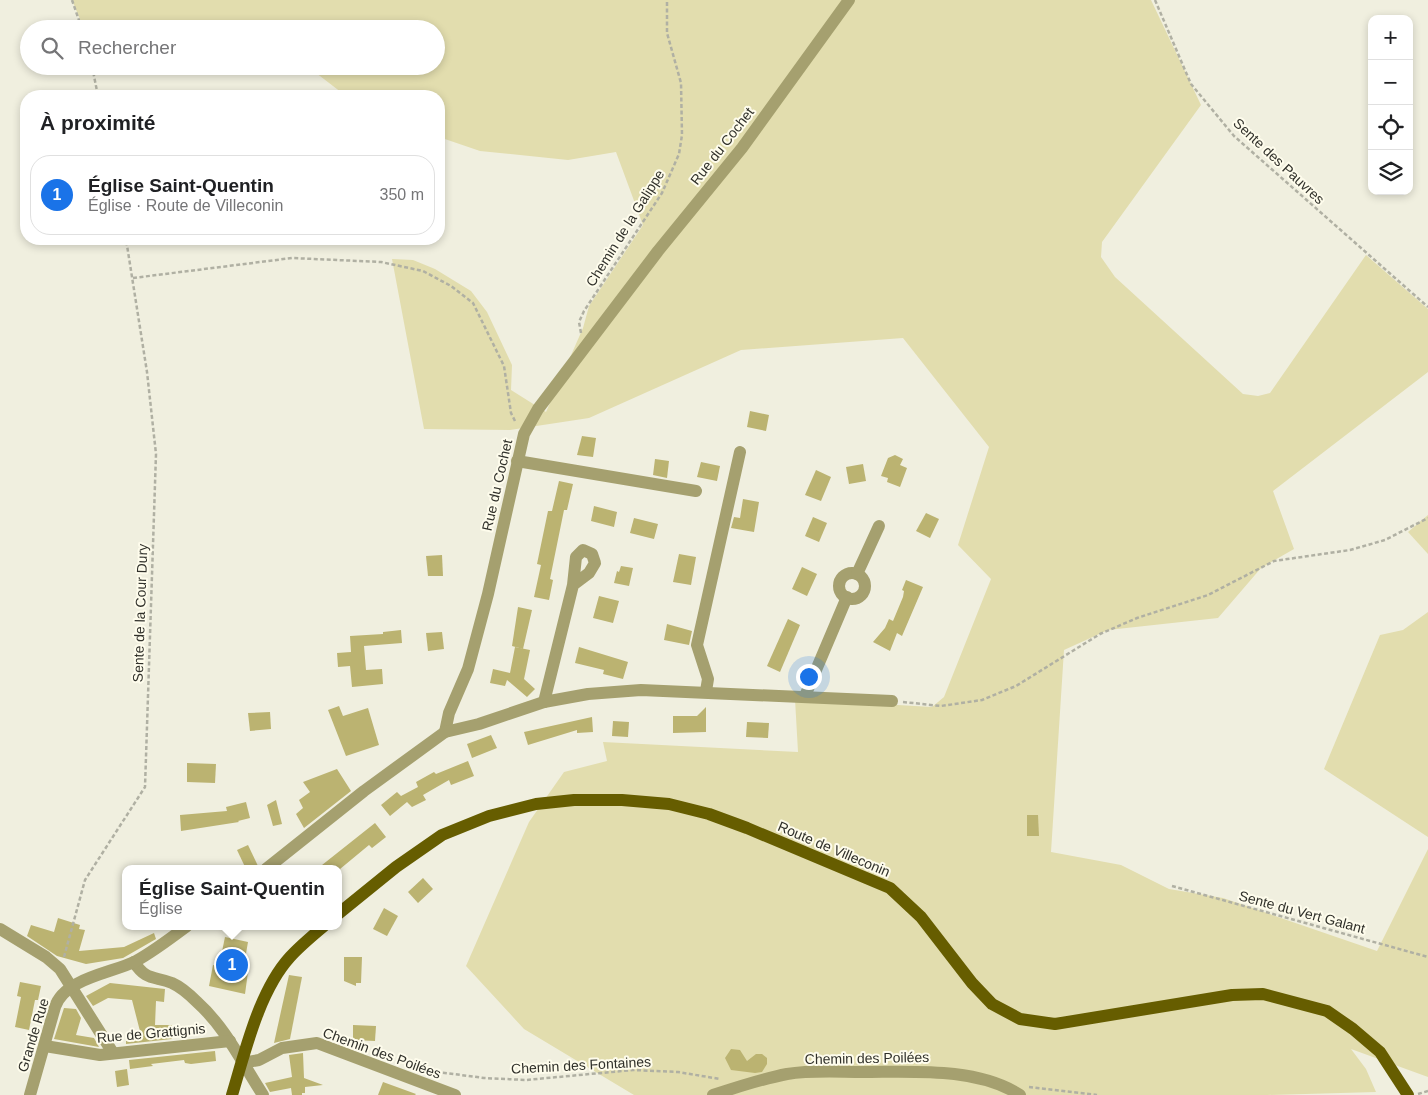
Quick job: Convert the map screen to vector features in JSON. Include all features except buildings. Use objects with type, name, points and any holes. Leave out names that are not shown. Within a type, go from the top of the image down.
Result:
[{"type":"main road","name":"Route de Villeconin","points":[[342,911],[396,867],[442,835],[489,816],[536,804],[574,800],[622,800],[669,804],[709,814],[747,828],[890,888],[921,917],[972,983],[992,1004],[1020,1019],[1055,1024],[1232,995],[1263,994],[1327,1011],[1353,1029],[1380,1052],[1408,1095]]},
{"type":"main road","points":[[232,1095],[274,979],[289,958],[320,930]]},
{"type":"street","name":"Rue du Cochet","points":[[445,732],[450,713],[468,669],[488,594],[524,434],[538,409],[584,346],[742,148],[849,0]]},
{"type":"street","points":[[706,691],[708,679],[697,645],[740,452]]},
{"type":"street","points":[[517,461],[696,491]]},
{"type":"street","points":[[857,574],[879,526]]},
{"type":"street","points":[[849,574],[857,574],[863,579],[864,591],[859,597],[847,597],[841,591],[840,583],[849,574]]},
{"type":"street","points":[[544,702],[573,585]]},
{"type":"street","points":[[806,696],[847,597]]},
{"type":"street","points":[[271,865],[364,791],[445,732],[479,724],[544,702],[588,694],[641,690],[706,691],[892,702]]},
{"type":"street","points":[[0,929],[46,957],[60,969],[113,1054]]},
{"type":"street","points":[[71,988],[95,976],[134,962],[181,930]]},
{"type":"street","points":[[134,962],[140,971],[149,977],[174,984],[198,1002],[237,1050],[242,1063],[264,1095]]},
{"type":"street","name":"Grande Rue","points":[[30,1095],[57,1000],[71,988]]},
{"type":"street","name":"Rue de Grattignis","points":[[45,1046],[100,1055],[230,1041]]},
{"type":"street","name":"Chemin des Poilées","points":[[242,1063],[259,1060],[282,1048],[317,1043],[455,1095]]},
{"type":"street","name":"Chemin des Poilées","points":[[713,1095],[746,1084],[788,1074],[825,1072],[943,1072],[1015,1092]]},
{"type":"path","points":[[72,0],[79,20]]},
{"type":"path","name":"Chemin de la Galippe","points":[[584,346],[579,322],[662,193],[679,154],[682,135],[680,82],[667,33],[667,0]]},
{"type":"path","name":"Sente des Pauvres","points":[[1155,0],[1191,84],[1234,136],[1428,307]]},
{"type":"path","points":[[94,75],[97,90]]},
{"type":"path","name":"Sente de la Cour Dury","points":[[60,969],[85,880],[145,787],[156,454],[147,372],[127,245]]},
{"type":"path","points":[[133,278],[292,258],[381,262],[423,271],[451,286],[473,303],[504,366],[511,413],[519,431],[524,434]]},
{"type":"path","points":[[892,702],[941,706],[982,700],[1016,686],[1100,634],[1137,618],[1208,595],[1274,561],[1350,550],[1385,540],[1428,518]]},
{"type":"path","name":"Sente du Vert Galant","points":[[1172,886],[1428,957]]},
{"type":"path","name":"Chemin des Fontaines","points":[[424,1071],[484,1078],[526,1080],[633,1070],[678,1072],[746,1084]]},
{"type":"path","points":[[1015,1092],[1026,1086],[1097,1095]]},
{"type":"shaded area","points":[[72,0],[1151,0],[1201,105],[1102,242],[1101,257],[1115,277],[1243,394],[1258,396],[1270,393],[1366,255],[1428,309],[1428,372],[1273,491],[1294,549],[1261,568],[1218,618],[1108,630],[1064,650],[1051,852],[1121,865],[1169,889],[1223,898],[1377,951],[1428,849],[1428,1077],[1351,1049],[1366,1069],[1376,1092],[1267,1095],[634,1095],[524,1029],[466,966],[529,822],[564,772],[607,761],[603,742],[798,752],[795,699],[932,707],[944,697],[991,579],[958,545],[989,447],[903,338],[741,350],[589,418],[510,430],[424,429],[392,259],[413,260],[435,269],[471,291],[487,312],[512,365],[511,390],[546,412],[583,328],[589,306],[643,225],[616,152],[568,160],[480,151],[445,139],[445,90],[338,90],[319,75],[445,75],[445,20],[80,20]]},
{"type":"shaded area","points":[[1428,515],[1428,554],[1408,532]]},
{"type":"shaded area","points":[[1428,612],[1428,837],[1324,769],[1380,635],[1403,630]]},
{"type":"place","name":"Église Saint-Quentin","points":[[232,965]]}]
